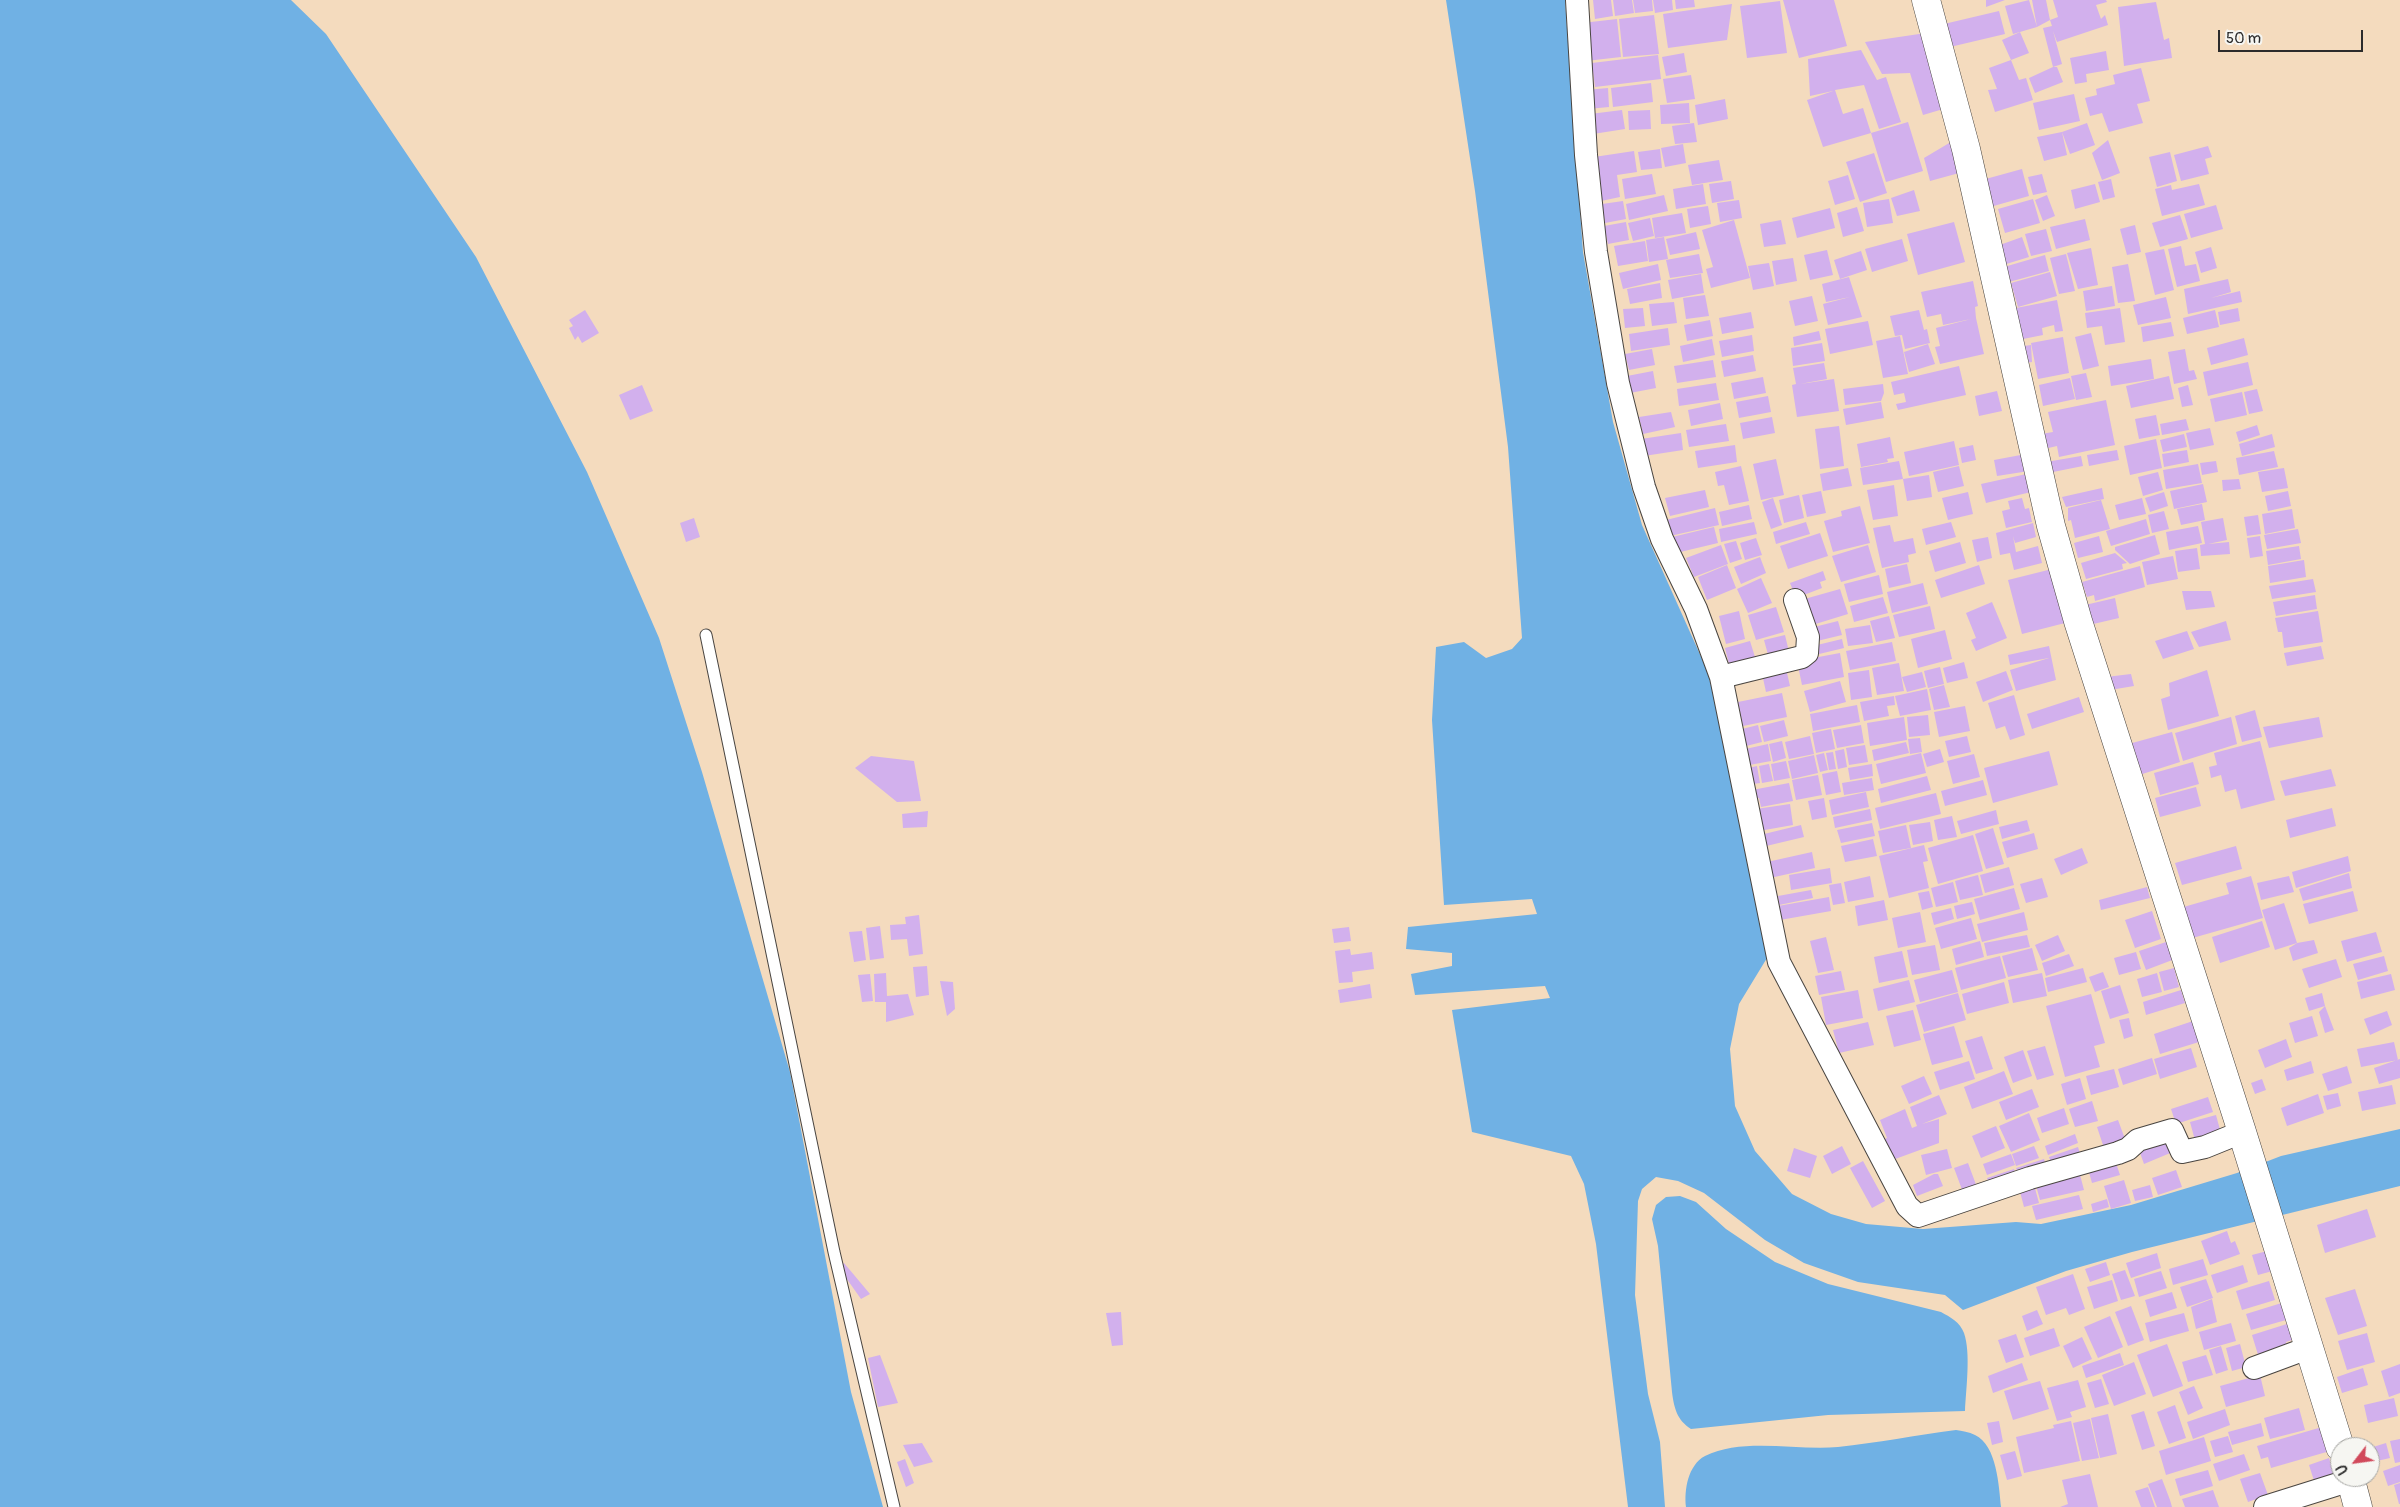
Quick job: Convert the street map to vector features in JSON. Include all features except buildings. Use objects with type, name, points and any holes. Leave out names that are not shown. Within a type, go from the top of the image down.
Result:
[{"type":"street","points":[[1577,0],[1586,156],[1595,242],[1618,383],[1644,487],[1662,539],[1696,609],[1720,677],[1779,962],[1907,1206],[1918,1216],[2030,1178],[2118,1153],[2128,1149],[2138,1140],[2172,1130],[2182,1152],[2205,1147],[2246,1143]]},
{"type":"street","points":[[1926,0],[1966,149],[2051,526],[2078,621],[2246,1143],[2337,1437]]},
{"type":"street","points":[[1720,677],[1802,657],[1807,653],[1808,637],[1795,600]]},
{"type":"street","points":[[2254,1368],[2308,1348]]},
{"type":"street","points":[[2265,1507],[2330,1486]]},
{"type":"street","points":[[2352,1487],[2358,1507]]},
{"type":"lane","points":[[706,635],[834,1252],[894,1507]]},
{"type":"water","points":[[0,0],[291,0],[326,34],[476,257],[587,472],[659,638],[702,772],[790,1072],[851,1392],[883,1507],[0,1507]]},
{"type":"water","points":[[1446,0],[1565,0],[1583,252],[1613,422],[1642,525],[1707,670],[1724,735],[1767,958],[1739,1004],[1730,1049],[1735,1106],[1755,1151],[1792,1194],[1831,1214],[1866,1224],[1923,1229],[2016,1222],[2041,1224],[2131,1205],[2237,1173],[2281,1156],[2400,1129],[2400,1186],[2132,1252],[2066,1271],[1963,1310],[1945,1295],[1858,1282],[1804,1263],[1765,1240],[1704,1193],[1678,1181],[1656,1177],[1642,1189],[1638,1201],[1635,1295],[1648,1394],[1660,1442],[1665,1507],[1628,1507],[1596,1244],[1584,1184],[1571,1156],[1472,1132],[1452,1010],[1550,998],[1545,986],[1415,995],[1411,974],[1452,966],[1452,953],[1406,949],[1408,927],[1537,914],[1532,899],[1444,905],[1432,720],[1436,647],[1464,642],[1486,658],[1512,649],[1522,638],[1508,447],[1475,191]]},
{"type":"water","points":[[1680,1196],[1696,1202],[1726,1229],[1775,1262],[1828,1284],[1941,1312],[1954,1320],[1964,1333],[1966,1341],[1968,1371],[1965,1411],[1828,1415],[1691,1429],[1682,1422],[1675,1408],[1673,1398],[1658,1246],[1652,1219],[1656,1205],[1666,1197]]},
{"type":"water","points":[[1956,1430],[1975,1435],[1988,1448],[1995,1467],[2001,1507],[1686,1507],[1688,1478],[1695,1465],[1705,1456],[1720,1450],[1753,1446],[1838,1447]]}]
